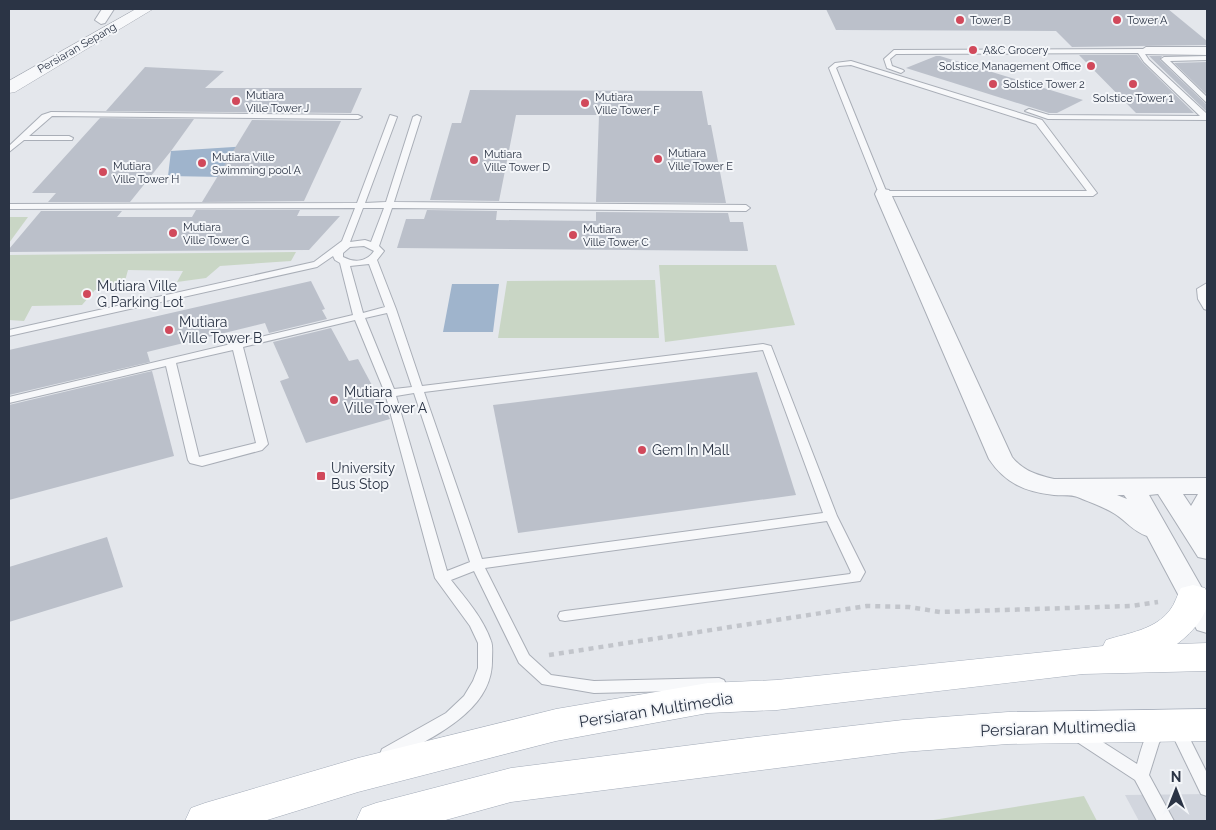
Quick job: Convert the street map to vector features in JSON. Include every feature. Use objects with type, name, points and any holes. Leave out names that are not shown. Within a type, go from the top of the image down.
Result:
[{"type":"main road","points":[[1083,660],[1147,642],[1170,632],[1189,613],[1200,609]]},
{"type":"main road","name":"Persiaran Multimedia","points":[[205,821],[358,775],[556,725],[708,698],[777,695],[1083,660],[1207,657]]},
{"type":"main road","name":"Persiaran Multimedia","points":[[376,821],[520,784],[903,736],[1060,726],[1181,725]]},
{"type":"street","name":"Persiaran Sepang","points":[[59,41],[105,14],[123,9]]},
{"type":"street","name":"Persiaran Sepang","points":[[9,88],[146,9]]},
{"type":"street","points":[[1146,51],[1206,54]]},
{"type":"street","points":[[883,194],[1001,459],[1009,470],[1027,481],[1054,487],[1207,486]]},
{"type":"street","points":[[1132,486],[1200,609]]},
{"type":"street","points":[[1165,486],[1207,550]]},
{"type":"street","points":[[1072,487],[1090,491],[1124,508],[1146,525],[1163,544]]},
{"type":"street","points":[[1207,500],[1202,506],[1200,531],[1207,550]]},
{"type":"lane","points":[[912,50],[982,50],[986,55],[1044,55],[1040,50],[1146,51],[1141,53],[1146,61],[1207,118],[1048,117],[889,67],[887,60],[894,52],[912,50]]},
{"type":"lane","points":[[1206,54],[1164,59],[1207,100]]},
{"type":"lane","points":[[851,63],[1039,122],[1092,194],[883,194],[832,68],[837,64],[851,63]]},
{"type":"lane","points":[[9,150],[51,114],[358,117]]},
{"type":"lane","points":[[268,802],[338,777],[398,749],[451,717],[469,700],[480,683],[485,668],[485,642],[476,623],[442,578],[390,393],[359,317],[344,262],[337,255],[345,244],[393,117]]},
{"type":"lane","points":[[374,246],[417,117]]},
{"type":"lane","points":[[22,138],[69,138]]},
{"type":"lane","points":[[11,202],[746,208]]},
{"type":"lane","points":[[9,333],[317,264],[345,244],[359,243],[374,246],[379,251],[372,260],[360,263],[344,262]]},
{"type":"lane","points":[[372,260],[392,310],[477,564],[524,659],[547,680],[594,687],[714,683],[758,688],[777,695]]},
{"type":"lane","points":[[1207,286],[1202,289],[1203,299],[1207,307]]},
{"type":"lane","points":[[9,400],[392,310]]},
{"type":"lane","points":[[170,362],[194,460],[202,462],[258,447],[262,444],[237,346]]},
{"type":"lane","points":[[390,393],[417,388],[763,346],[767,348],[830,516],[858,572],[855,578],[566,616]]},
{"type":"lane","points":[[442,578],[477,564],[830,516]]},
{"type":"lane","points":[[1141,774],[1152,741],[1181,725],[1207,789]]},
{"type":"lane","points":[[1060,726],[1093,742],[1141,774],[1166,821]]},
{"type":"path","points":[[524,659],[867,606],[909,607],[940,612],[1131,606],[1200,609]]},
{"type":"shaded area","points":[[1207,794],[1207,821],[1139,821],[1125,795]]},
{"type":"green space","points":[[9,217],[28,217],[9,243]]},
{"type":"green space","points":[[296,252],[291,261],[220,266],[206,278],[177,282],[183,271],[128,270],[123,288],[95,290],[82,305],[32,306],[24,321],[9,320],[9,255]]},
{"type":"green space","points":[[659,265],[776,265],[795,325],[665,342]]},
{"type":"green space","points":[[655,280],[659,338],[498,338],[507,281]]},
{"type":"green space","points":[[1084,796],[1097,821],[927,821]]},
{"type":"water","name":"Mutiara Ville Swimming pool A","points":[[249,146],[223,177],[168,176],[171,151]]},
{"type":"water","points":[[452,284],[499,284],[493,332],[443,332]]},
{"type":"building","points":[[826,9],[1168,9],[1207,41],[1207,45],[1072,47],[1056,31],[836,30]]},
{"type":"building","name":"Solstice Tower 1","points":[[1079,55],[1137,55],[1194,113],[1136,113]]},
{"type":"building","name":"Solstice Tower 2","points":[[936,56],[1083,100],[1057,113],[1049,113],[906,68]]},
{"type":"building","points":[[1149,56],[1162,56],[1160,60],[1207,105],[1207,112]]},
{"type":"building","points":[[1207,62],[1207,95],[1174,63]]},
{"type":"building","name":"Mutiara Ville Tower J","points":[[145,67],[224,71],[205,88],[362,88],[351,113],[106,111]]},
{"type":"building","points":[[470,90],[702,91],[708,125],[711,125],[726,203],[596,202],[599,115],[516,115],[499,201],[430,200],[452,123],[461,123]]},
{"type":"building","name":"Mutiara Ville Tower H","points":[[100,118],[194,119],[130,202],[48,202],[56,193],[32,193]]},
{"type":"building","points":[[252,120],[341,121],[304,201],[202,202]]},
{"type":"building","name":"Mutiara Ville Tower G","points":[[196,210],[300,210],[297,216],[340,216],[309,250],[9,252],[9,249],[41,211],[122,211],[117,217],[192,217]]},
{"type":"building","name":"Mutiara Ville Tower C","points":[[427,210],[497,211],[496,220],[596,221],[596,212],[728,213],[730,222],[743,222],[748,251],[397,248],[406,219],[424,219]]},
{"type":"building","name":"Mutiara Ville Tower B","points":[[311,281],[325,309],[322,310],[327,319],[269,333],[265,323],[147,352],[150,362],[9,395],[9,350]]},
{"type":"building","name":"Mutiara Ville Tower A","points":[[331,328],[349,361],[358,359],[390,419],[306,443],[280,381],[289,378],[273,342]]},
{"type":"building","points":[[152,371],[174,456],[9,500],[9,405]]},
{"type":"building","name":"Gem In Mall","points":[[757,372],[796,495],[518,533],[493,405]]},
{"type":"building","points":[[107,537],[123,587],[9,622],[9,567]]},
{"type":"place","name":"Tower B","points":[[960,20]]},
{"type":"place","name":"Tower A","points":[[1117,20]]},
{"type":"place","name":"A&C Grocery","points":[[973,50]]},
{"type":"place","name":"Solstice Management Office","points":[[1091,66]]},
{"type":"place","name":"Solstice Tower 2","points":[[993,84]]},
{"type":"place","name":"Solstice Tower 1","points":[[1133,84]]},
{"type":"place","name":"Mutiara Ville Tower J","points":[[236,101]]},
{"type":"place","name":"Mutiara Ville Tower F","points":[[585,103]]},
{"type":"place","name":"Mutiara Ville Tower E","points":[[658,159]]},
{"type":"place","name":"Mutiara Ville Tower D","points":[[474,160]]},
{"type":"place","name":"Mutiara Ville Swimming pool A","points":[[202,163]]},
{"type":"place","name":"Mutiara Ville Tower H","points":[[103,172]]},
{"type":"place","name":"Mutiara Ville Tower G","points":[[173,233]]},
{"type":"place","name":"Mutiara Ville Tower C","points":[[573,235]]},
{"type":"place","name":"Mutiara Ville G Parking Lot","points":[[87,294]]},
{"type":"place","name":"Mutiara Ville Tower B","points":[[169,330]]},
{"type":"place","name":"Mutiara Ville Tower A","points":[[334,400]]},
{"type":"place","name":"Gem In Mall","points":[[642,450]]},
{"type":"place","name":"University Bus Stop","points":[[321,476]]}]
